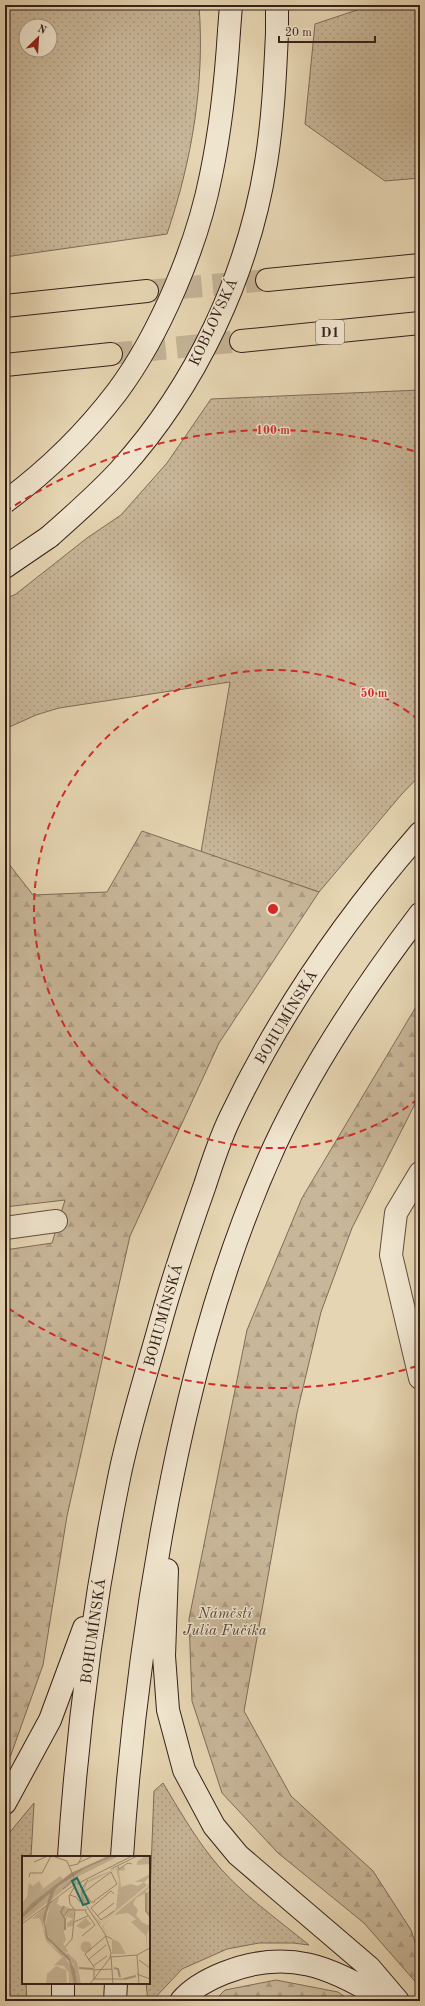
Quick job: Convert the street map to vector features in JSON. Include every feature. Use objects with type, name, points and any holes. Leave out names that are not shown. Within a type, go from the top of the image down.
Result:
[{"type":"highway","points":[[267,280],[420,265]]},
{"type":"highway","points":[[5,306],[147,291]]},
{"type":"highway","name":"D1","points":[[241,341],[420,323]]},
{"type":"highway","points":[[5,365],[111,354]]},
{"type":"main road","points":[[5,502],[52,464],[97,417],[117,392],[158,323],[178,280],[194,239],[211,176],[221,115],[231,5]]},
{"type":"main road","name":"KOBLOVSKÁ","points":[[5,567],[49,537],[97,494],[146,438],[176,396],[213,331],[243,256],[256,210],[266,164],[272,120],[277,33],[277,5]]},
{"type":"main road","name":"BOHUMÍNSKÁ","points":[[69,1856],[73,1798],[84,1692],[99,1586],[118,1481],[146,1372],[186,1239],[229,1120],[260,1059],[298,994],[340,932],[386,872],[420,833]]},
{"type":"main road","points":[[122,1856],[136,1698],[151,1594],[169,1491],[208,1326],[227,1263],[250,1202],[276,1143],[318,1064],[343,1022],[383,963],[420,914]]},
{"type":"main road","points":[[420,1173],[396,1213],[391,1255],[420,1378]]},
{"type":"main road","points":[[5,1228],[56,1221]]},
{"type":"main road","points":[[169,1491],[164,1656],[168,1710],[184,1770],[214,1826],[238,1855],[369,1967],[398,2001]]},
{"type":"main road","points":[[5,1803],[50,1720],[99,1586]]},
{"type":"main road","points":[[181,2001],[209,1980],[239,1967],[272,1960],[307,1964],[340,1975],[386,2001]]},
{"type":"main road","points":[[63,1984],[63,2001]]},
{"type":"main road","points":[[115,2001],[116,1984]]},
{"type":"green space","points":[[5,5],[199,5],[200,63],[195,121],[190,150],[176,206],[167,234],[5,257]]},
{"type":"green space","points":[[395,5],[420,5],[420,178],[385,181],[305,124],[315,24],[363,8]]},
{"type":"green space","points":[[420,390],[420,775],[401,795],[319,892],[201,852],[230,682],[59,708],[36,715],[5,729],[5,599],[16,594],[87,538],[121,515],[167,463],[211,399]]},
{"type":"green space","points":[[142,831],[319,892],[219,1043],[130,1236],[67,1516],[43,1665],[8,1763],[5,1767],[5,1250],[52,1243],[65,1200],[5,1207],[5,859],[33,895],[107,892]]},
{"type":"green space","name":"Náměstí Julia Fučíka","points":[[420,1000],[420,1094],[352,1228],[321,1312],[297,1413],[244,1711],[291,1796],[373,1871],[411,1930],[420,1957],[420,1987],[364,1923],[278,1853],[222,1793],[192,1701],[189,1619],[247,1330],[302,1198]]},
{"type":"green space","points":[[163,1783],[198,1839],[221,1869],[257,1904],[309,1945],[293,1943],[259,1943],[227,1949],[182,1969],[152,2001],[148,2001],[146,1984],[150,1984],[150,1895],[154,1791]]},
{"type":"green space","points":[[34,1803],[31,1856],[22,1856],[22,1984],[26,1984],[27,2001],[5,2001],[5,1838]]},
{"type":"green space","points":[[276,1980],[338,1992],[351,2001],[214,2001],[225,1990]]},
{"type":"tunnel","points":[[147,291],[267,280]]},
{"type":"tunnel","points":[[111,354],[241,341]]}]
